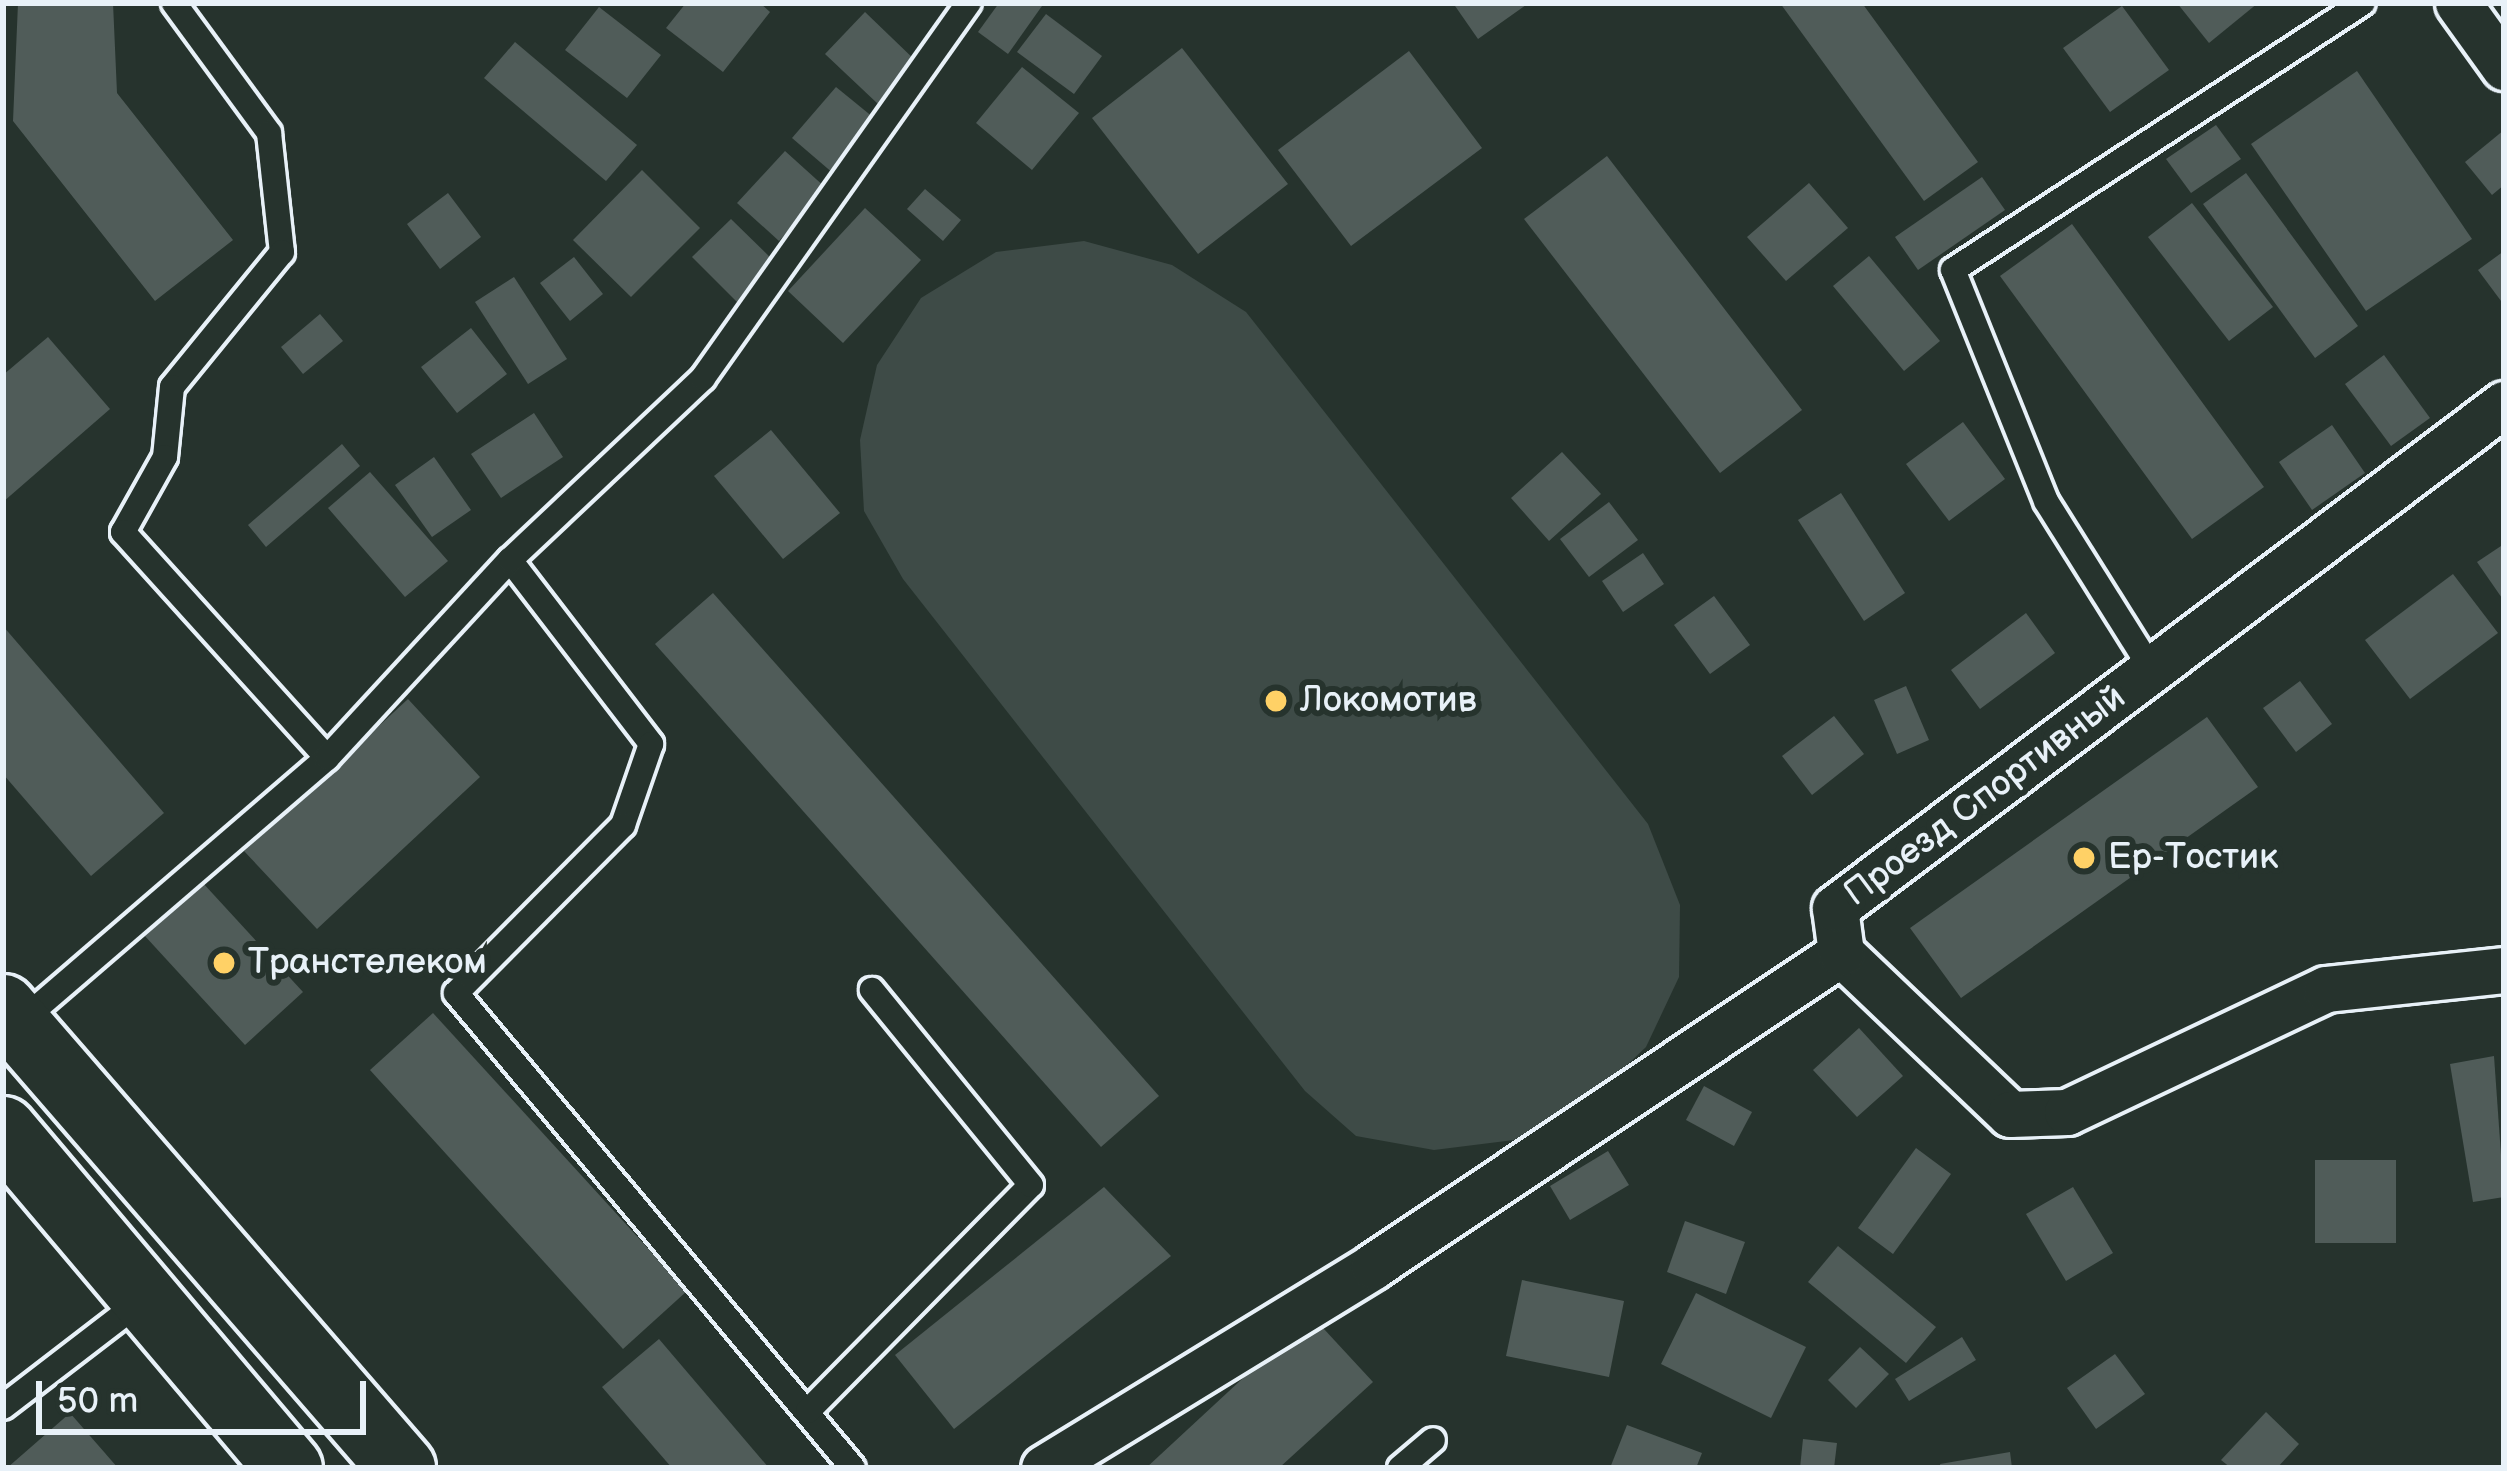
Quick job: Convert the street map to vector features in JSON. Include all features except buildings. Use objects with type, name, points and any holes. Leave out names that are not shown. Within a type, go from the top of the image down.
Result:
[{"type":"main road","points":[[10,1016],[402,1468]]},
{"type":"main road","points":[[3,1130],[289,1468]]},
{"type":"street","points":[[2458,3],[2504,67]]},
{"type":"street","name":"Проезд Спортивный","points":[[1044,1468],[1373,1266],[1840,952],[1834,908],[2504,404]]},
{"type":"street","points":[[1840,952],[2010,1114],[2067,1112],[2326,989],[2504,970]]},
{"type":"lane","points":[[174,3],[269,133],[282,252],[172,387],[165,457],[123,532],[327,758]]},
{"type":"lane","points":[[10,1016],[327,758],[510,560],[703,378],[969,3]]},
{"type":"lane","points":[[2152,670],[2046,501],[1953,270],[2363,3]]},
{"type":"lane","points":[[510,560],[651,744],[622,825],[456,993],[853,1468]]},
{"type":"lane","points":[[808,1411],[1031,1185],[872,990]]},
{"type":"lane","points":[[3,1407],[144,1299]]},
{"type":"lane","points":[[1400,1468],[1433,1440]]},
{"type":"shaded area","name":"Локомотив","points":[[1084,241],[1172,265],[1246,312],[1648,824],[1680,905],[1679,977],[1646,1047],[1586,1104],[1514,1140],[1434,1150],[1356,1136],[1305,1091],[903,579],[864,511],[860,440],[877,365],[921,298],[996,252]]},
{"type":"place","name":"Локомотив","points":[[1276,701]]},
{"type":"place","name":"Ер-Тостик","points":[[2084,858]]},
{"type":"place","name":"Транстелеком","points":[[224,963]]}]
